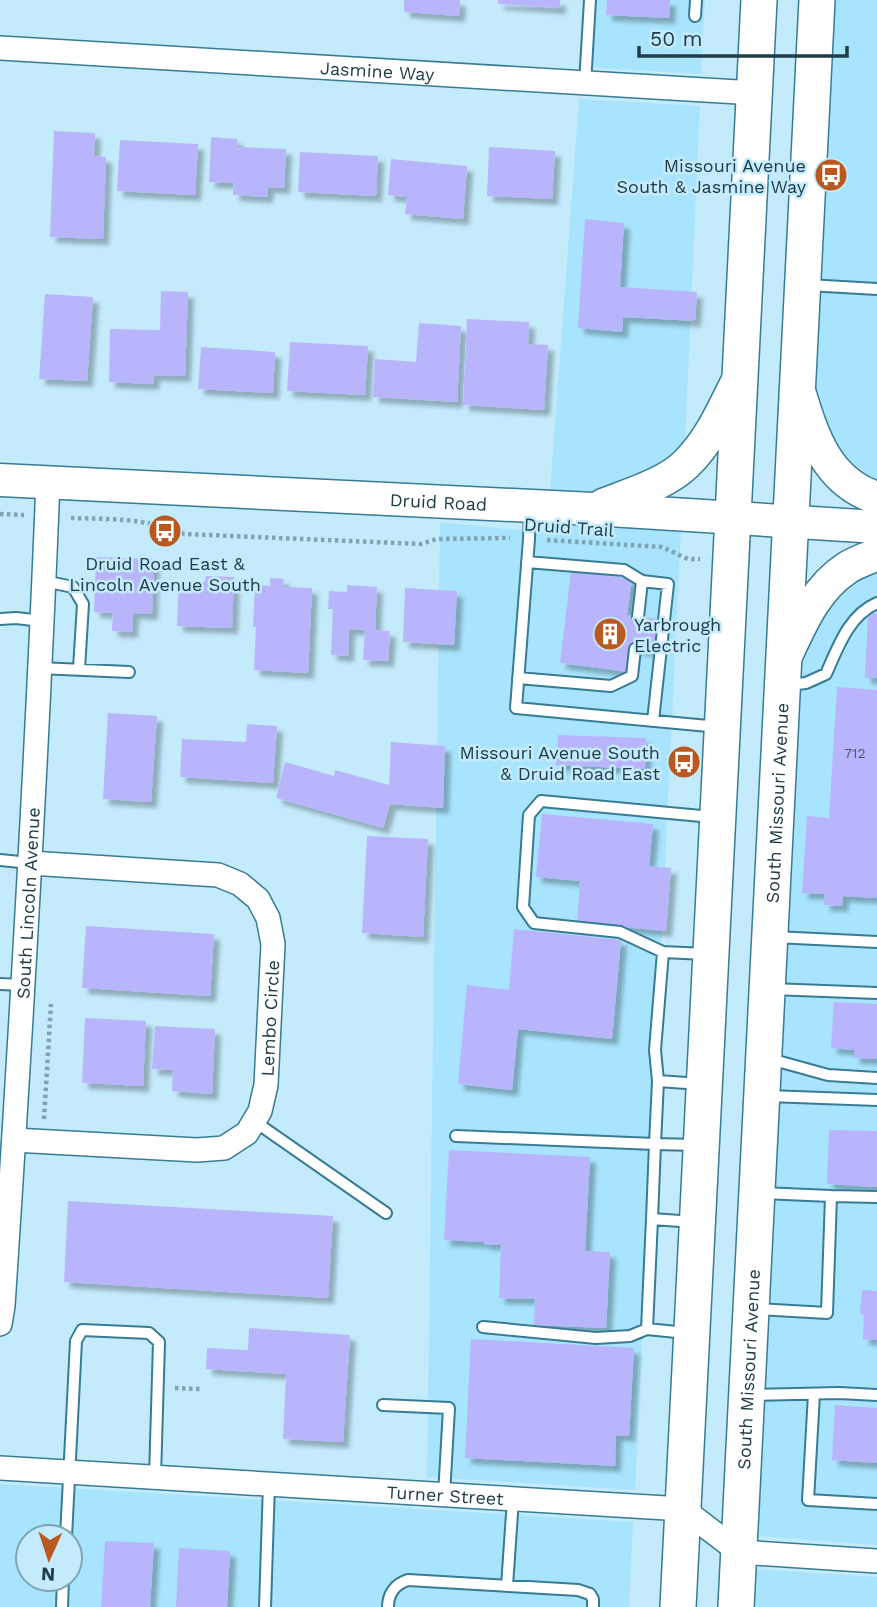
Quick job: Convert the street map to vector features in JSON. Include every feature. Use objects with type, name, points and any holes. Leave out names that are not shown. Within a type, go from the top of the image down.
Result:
[{"type":"main road","points":[[678,1607],[759,0]]},
{"type":"main road","name":"South Missouri Avenue","points":[[736,1607],[817,0]]},
{"type":"street","name":"Jasmine Way","points":[[0,48],[755,93]]},
{"type":"street","points":[[593,509],[653,485],[684,466],[703,445],[740,375]]},
{"type":"street","points":[[797,383],[821,453],[840,477],[877,498]]},
{"type":"street","name":"Druid Road","points":[[0,480],[593,509],[877,527]]},
{"type":"street","name":"South Lincoln Avenue","points":[[0,1324],[14,1140],[11,984],[30,863],[48,482]]},
{"type":"street","points":[[782,673],[807,612],[820,593],[849,567],[877,554]]},
{"type":"street","name":"Lembo Circle","points":[[14,1140],[197,1150],[224,1148],[247,1133],[260,1111],[266,1085],[272,943],[268,918],[258,899],[240,884],[218,875],[30,863]]},
{"type":"street","name":"Turner Street","points":[[0,1468],[683,1509]]},
{"type":"street","points":[[683,1509],[739,1552],[877,1561]]},
{"type":"lane","points":[[585,84],[590,0]]},
{"type":"lane","points":[[695,16],[696,0]]},
{"type":"lane","points":[[802,285],[877,289]]},
{"type":"lane","points":[[530,506],[516,708],[722,728]]},
{"type":"lane","points":[[527,562],[624,570],[642,581],[668,584],[653,721]]},
{"type":"lane","points":[[44,581],[73,587],[83,604],[79,669]]},
{"type":"lane","points":[[638,617],[642,581]]},
{"type":"lane","points":[[782,673],[806,683],[826,674],[842,636],[866,608],[877,603]]},
{"type":"lane","points":[[0,619],[42,621]]},
{"type":"lane","points":[[518,678],[611,686],[632,676],[635,649]]},
{"type":"lane","points":[[40,668],[129,672]]},
{"type":"lane","points":[[711,954],[663,952],[620,932],[534,923],[523,907],[529,815],[541,801],[718,817]]},
{"type":"lane","points":[[0,860],[30,863]]},
{"type":"lane","points":[[770,937],[877,942]]},
{"type":"lane","points":[[647,1329],[658,1081],[655,1050],[663,952]]},
{"type":"lane","points":[[768,989],[877,993]]},
{"type":"lane","points":[[764,1057],[828,1075],[877,1078]]},
{"type":"lane","points":[[658,1081],[705,1085]]},
{"type":"lane","points":[[762,1096],[877,1100]]},
{"type":"lane","points":[[254,1121],[386,1213]]},
{"type":"lane","points":[[456,1136],[702,1146]]},
{"type":"lane","points":[[757,1193],[877,1197]]},
{"type":"lane","points":[[751,1309],[827,1313],[831,1196]]},
{"type":"lane","points":[[652,1219],[698,1222]]},
{"type":"lane","points":[[483,1327],[596,1338],[630,1336],[647,1329],[692,1333]]},
{"type":"lane","points":[[66,1523],[76,1341],[82,1330],[149,1333],[159,1342],[155,1477]]},
{"type":"lane","points":[[814,1394],[808,1500],[877,1504]]},
{"type":"lane","points":[[747,1395],[877,1395]]},
{"type":"lane","points":[[383,1405],[449,1408],[444,1495]]},
{"type":"lane","points":[[265,1607],[269,1484]]},
{"type":"lane","points":[[507,1586],[513,1499]]},
{"type":"lane","points":[[387,1607],[395,1588],[400,1582],[408,1580],[578,1590],[590,1594],[593,1607]]},
{"type":"path","points":[[0,513],[18,514]]},
{"type":"path","name":"Druid Trail","points":[[75,518],[149,522],[168,526],[184,534],[421,544],[437,539],[529,539],[662,547],[688,559],[731,560]]},
{"type":"path","points":[[44,1122],[51,1004]]},
{"type":"path","points":[[158,1387],[202,1389]]},
{"type":"shaded area","points":[[586,0],[705,0],[701,74],[581,67]]},
{"type":"shaded area","points":[[831,0],[877,0],[877,481],[849,464],[833,444],[811,381]]},
{"type":"shaded area","points":[[579,99],[700,106],[685,442],[675,453],[647,470],[591,492],[550,491]]},
{"type":"shaded area","points":[[440,522],[546,533],[548,523],[582,525],[585,529],[595,525],[681,530],[635,1490],[427,1477]]},
{"type":"shaded area","points":[[877,572],[877,1545],[755,1536],[797,666],[818,621],[830,604],[856,581]]},
{"type":"shaded area","points":[[0,1484],[633,1522],[629,1607],[0,1607]]},
{"type":"shaded area","points":[[753,1569],[877,1577],[877,1607],[751,1607]]},
{"type":"building","points":[[404,0],[460,0],[459,16],[404,12]]},
{"type":"building","points":[[498,0],[560,0],[560,8],[498,4]]},
{"type":"building","points":[[607,0],[670,0],[669,18],[606,15]]},
{"type":"building","points":[[54,131],[95,133],[94,156],[106,157],[103,239],[50,237]]},
{"type":"building","points":[[211,137],[237,139],[237,147],[286,149],[284,188],[268,187],[267,197],[233,195],[234,183],[209,182]]},
{"type":"building","points":[[120,140],[198,144],[195,195],[117,191]]},
{"type":"building","points":[[489,147],[555,151],[552,199],[487,196]]},
{"type":"building","points":[[300,152],[378,156],[376,196],[298,192]]},
{"type":"building","points":[[391,159],[467,166],[463,219],[405,214],[407,197],[388,195]]},
{"type":"building","points":[[585,219],[624,223],[620,287],[697,292],[695,321],[623,317],[622,332],[578,328]]},
{"type":"building","points":[[161,291],[188,292],[185,376],[154,375],[153,384],[109,382],[110,329],[160,330]]},
{"type":"building","points":[[45,294],[93,297],[87,381],[39,379]]},
{"type":"building","points":[[467,319],[529,322],[528,344],[548,345],[544,410],[463,405]]},
{"type":"building","points":[[419,323],[461,326],[457,402],[373,397],[375,359],[416,362]]},
{"type":"building","points":[[290,342],[368,346],[365,395],[287,391]]},
{"type":"building","points":[[201,347],[275,352],[273,393],[198,389]]},
{"type":"building","points":[[96,557],[154,559],[152,614],[133,613],[132,632],[112,631],[113,613],[94,612]]},
{"type":"building","name":"Yarbrough Electric","points":[[571,571],[632,579],[627,615],[658,619],[654,652],[631,648],[628,672],[560,663]]},
{"type":"building","points":[[206,576],[234,577],[232,628],[177,626],[179,581],[205,582]]},
{"type":"building","points":[[270,578],[284,579],[283,587],[312,588],[308,673],[254,670],[255,585],[270,586]]},
{"type":"building","points":[[347,585],[377,587],[375,630],[390,631],[388,661],[363,660],[365,630],[349,629],[348,656],[331,655],[333,609],[328,609],[329,591],[347,592]]},
{"type":"building","points":[[405,588],[457,591],[454,645],[403,642]]},
{"type":"building","points":[[868,613],[877,614],[877,678],[865,678]]},
{"type":"building","points":[[837,687],[877,690],[877,898],[843,896],[842,906],[824,905],[825,894],[802,893],[807,816],[829,818]]},
{"type":"building","points":[[108,713],[157,716],[151,802],[103,799]]},
{"type":"building","points":[[247,724],[277,726],[273,783],[180,777],[182,739],[246,742]]},
{"type":"building","points":[[558,735],[646,738],[645,769],[556,765]]},
{"type":"building","points":[[391,742],[445,746],[443,808],[390,804],[383,828],[276,798],[285,762],[334,776],[335,770],[389,785]]},
{"type":"building","points":[[542,814],[653,824],[649,866],[671,868],[666,931],[577,923],[580,881],[536,877]]},
{"type":"building","points":[[367,836],[428,839],[423,937],[362,933]]},
{"type":"building","points":[[86,926],[214,934],[210,996],[82,988]]},
{"type":"building","points":[[514,929],[621,940],[612,1039],[518,1029],[512,1090],[458,1084],[467,985],[509,990]]},
{"type":"building","points":[[834,1002],[877,1004],[877,1059],[854,1058],[854,1050],[831,1048]]},
{"type":"building","points":[[85,1018],[146,1021],[143,1086],[82,1083]]},
{"type":"building","points":[[155,1026],[215,1029],[212,1094],[172,1091],[173,1070],[152,1069]]},
{"type":"building","points":[[829,1130],[877,1131],[877,1187],[827,1184]]},
{"type":"building","points":[[449,1150],[590,1157],[585,1251],[610,1252],[606,1328],[534,1325],[535,1299],[499,1298],[501,1245],[444,1240]]},
{"type":"building","points":[[68,1201],[333,1216],[328,1298],[64,1282]]},
{"type":"building","points":[[862,1290],[877,1291],[877,1340],[863,1339],[864,1315],[860,1314]]},
{"type":"building","points":[[249,1328],[350,1335],[343,1442],[283,1439],[286,1374],[206,1369],[207,1348],[248,1350]]},
{"type":"building","points":[[471,1339],[634,1348],[629,1436],[616,1435],[615,1466],[465,1458]]},
{"type":"building","points":[[835,1405],[877,1408],[877,1463],[832,1460]]},
{"type":"building","points":[[105,1541],[154,1543],[150,1607],[101,1607]]},
{"type":"building","points":[[179,1548],[230,1551],[227,1607],[176,1607]]},
{"type":"place","name":"Missouri Avenue South & Jasmine Way","points":[[831,175]]},
{"type":"place","name":"Druid Road East & Lincoln Avenue South","points":[[165,531]]},
{"type":"place","name":"Yarbrough Electric","points":[[610,634]]},
{"type":"place","name":"Missouri Avenue South & Druid Road East","points":[[684,762]]}]
